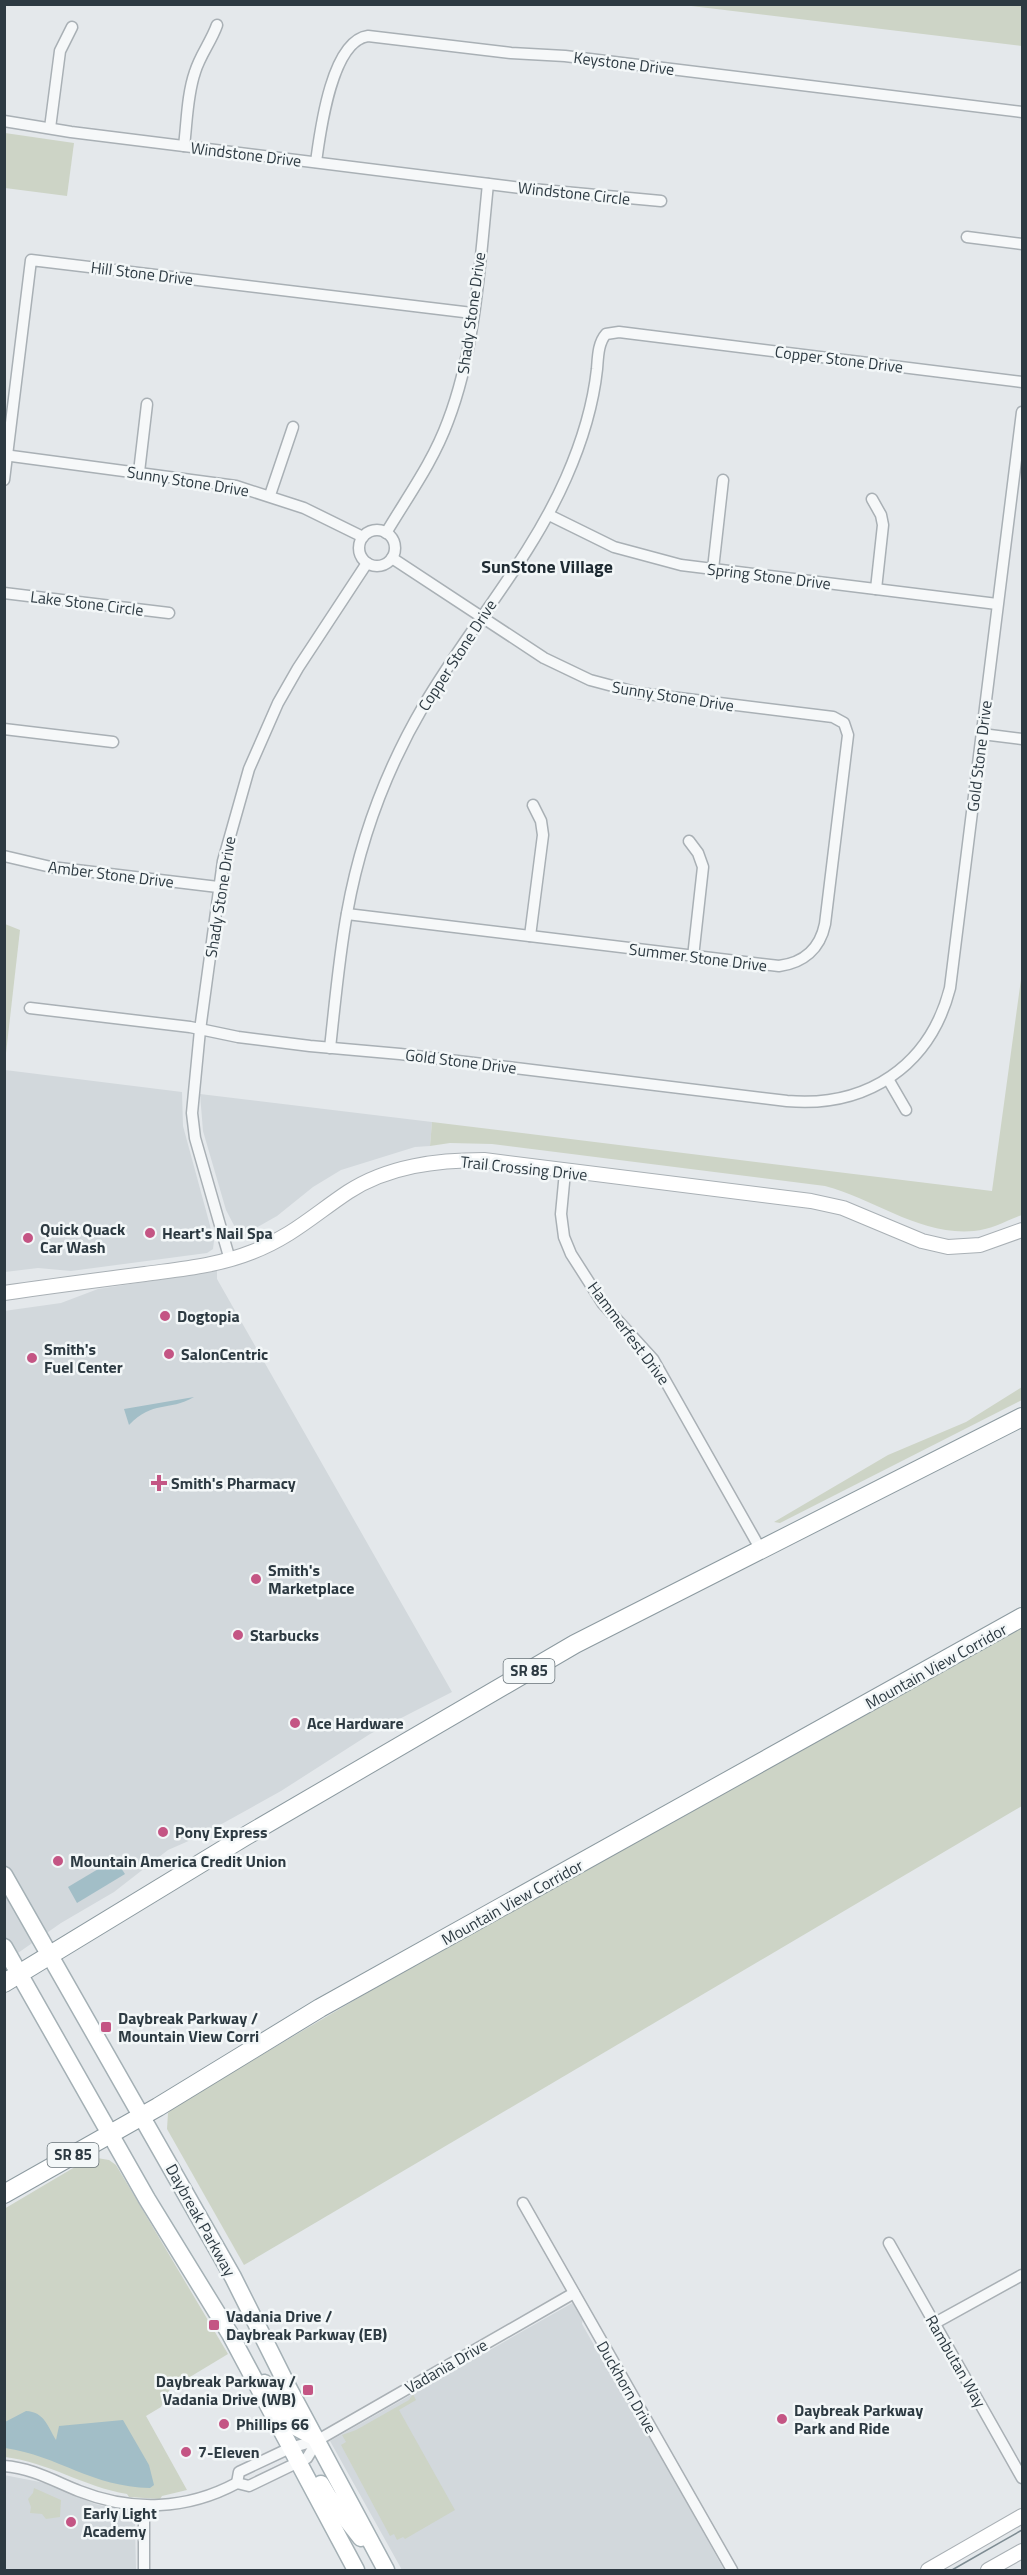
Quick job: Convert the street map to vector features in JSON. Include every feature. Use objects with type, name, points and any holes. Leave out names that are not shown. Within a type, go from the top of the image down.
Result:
[{"type":"highway","name":"SR 85","points":[[12,1978],[244,1837],[575,1644],[1023,1417]]},
{"type":"highway","name":"Mountain View Corridor","points":[[4,2194],[142,2116],[320,2008],[1023,1617]]},
{"type":"main road","name":"Daybreak Parkway","points":[[4,1875],[52,1954],[233,2277],[385,2569]]},
{"type":"main road","name":"Daybreak Parkway","points":[[4,1947],[12,1978],[110,2134],[242,2358],[290,2448]]},
{"type":"main road","points":[[242,2358],[274,2394],[297,2428],[318,2440]]},
{"type":"main road","points":[[290,2448],[303,2460],[385,2569]]},
{"type":"main road","points":[[303,2460],[356,2571]]},
{"type":"street","points":[[184,146],[192,80],[198,64],[212,41],[217,25]]},
{"type":"street","points":[[50,128],[60,51],[72,27]]},
{"type":"street","name":"Keystone Drive","points":[[316,162],[322,115],[333,80],[354,42],[368,36],[511,53],[566,56],[1023,112]]},
{"type":"street","name":"Windstone Drive","points":[[4,121],[184,146],[488,183]]},
{"type":"street","name":"Windstone Circle","points":[[488,183],[661,201]]},
{"type":"street","name":"Shady Stone Drive","points":[[386,533],[420,479],[448,421],[463,371],[488,183]]},
{"type":"street","points":[[967,237],[1023,244]]},
{"type":"street","name":"Hill Stone Drive","points":[[4,480],[31,260],[472,313]]},
{"type":"street","name":"Copper Stone Drive","points":[[330,1048],[347,914],[365,840],[391,769],[423,706],[549,515],[581,440],[592,398],[601,342],[606,334],[610,332],[1023,382]]},
{"type":"street","points":[[139,472],[147,404]]},
{"type":"street","name":"Gold Stone Drive","points":[[30,1008],[200,1030],[251,1039],[400,1053],[802,1102],[844,1098],[868,1090],[888,1079],[927,1041],[946,1002],[952,974],[1023,412]]},
{"type":"street","points":[[270,495],[293,427]]},
{"type":"street","name":"Sunny Stone Drive","points":[[6,455],[220,483],[270,495],[323,516],[363,537]]},
{"type":"street","points":[[713,569],[723,480]]},
{"type":"street","points":[[872,499],[883,525],[876,589]]},
{"type":"street","name":"Spring Stone Drive","points":[[549,515],[592,537],[636,554],[681,565],[998,604]]},
{"type":"street","points":[[376,530],[386,533],[391,537],[395,547],[392,558],[384,565],[367,563],[360,554],[359,548],[363,537],[376,530]]},
{"type":"street","name":"Sunny Stone Drive","points":[[392,558],[558,667],[606,686],[639,693],[833,717],[844,723]]},
{"type":"street","name":"Shady Stone Drive","points":[[230,1260],[192,1121],[200,1030],[218,888],[234,815],[249,769],[268,724],[298,668],[367,563]]},
{"type":"street","name":"Lake Stone Circle","points":[[4,593],[169,613]]},
{"type":"street","name":"Summer Stone Drive","points":[[347,914],[778,966],[801,960],[818,944],[825,924],[848,732],[844,723]]},
{"type":"street","points":[[4,729],[113,742]]},
{"type":"street","points":[[982,734],[1023,739]]},
{"type":"street","points":[[530,936],[543,835],[541,821],[533,805]]},
{"type":"street","points":[[690,841],[703,867],[693,957]]},
{"type":"street","name":"Amber Stone Drive","points":[[4,856],[51,867],[218,888]]},
{"type":"street","points":[[888,1079],[906,1110]]},
{"type":"street","name":"Trail Crossing Drive","points":[[4,1293],[197,1267],[230,1260],[290,1235],[350,1191],[392,1172],[449,1160],[484,1160],[823,1203],[843,1208],[922,1241],[948,1248],[980,1245],[1023,1230]]},
{"type":"street","name":"Hammerfest Drive","points":[[565,1172],[561,1214],[564,1237],[571,1254],[603,1304],[653,1359],[761,1550]]},
{"type":"street","name":"Duckhorn Drive","points":[[523,2203],[732,2571]]},
{"type":"street","name":"Rambutan Way","points":[[889,2243],[1023,2478]]},
{"type":"street","points":[[935,2323],[1023,2275]]},
{"type":"street","name":"Vadania Drive","points":[[237,2483],[239,2472],[290,2448],[318,2440],[574,2293]]},
{"type":"street","name":"Vadania Drive","points":[[4,2466],[29,2470],[101,2498],[144,2506],[194,2501],[216,2494],[237,2483],[249,2486],[303,2460],[318,2440]]},
{"type":"street","points":[[144,2506],[144,2571]]},
{"type":"street","points":[[928,2571],[1023,2516]]},
{"type":"street","points":[[988,2571],[1023,2551]]},
{"type":"shaded area","points":[[683,5],[1022,5],[1022,46]]},
{"type":"shaded area","points":[[5,133],[74,143],[67,196],[5,188]]},
{"type":"shaded area","points":[[4,924],[20,930],[5,1062]]},
{"type":"shaded area","points":[[1022,972],[1022,1215],[986,1229],[954,1231],[935,1228],[825,1186],[492,1144],[450,1143],[430,1146],[432,1122],[992,1191]]},
{"type":"shaded area","points":[[5,1070],[182,1092],[183,1126],[214,1241],[213,1249],[207,1253],[71,1271],[38,1268],[5,1272]]},
{"type":"shaded area","points":[[200,1094],[432,1122],[430,1146],[415,1147],[341,1170],[313,1187],[277,1216],[254,1229],[238,1233],[226,1210],[203,1131]]},
{"type":"shaded area","points":[[217,1271],[217,1279],[452,1692],[370,1734],[281,1791],[200,1836],[168,1850],[114,1892],[61,1923],[5,1962],[4,1311],[61,1303],[98,1289]]},
{"type":"shaded area","points":[[1022,1387],[1022,1400],[780,1523],[774,1522],[888,1455],[966,1422]]},
{"type":"shaded area","points":[[1022,1623],[1022,1806],[244,2265],[167,2129],[168,2113],[175,2106],[465,1935]]},
{"type":"shaded area","points":[[97,2158],[109,2160],[116,2165],[228,2354],[170,2389],[161,2407],[146,2416],[187,2490],[162,2496],[160,2499],[129,2497],[127,2494],[111,2491],[36,2464],[5,2457],[4,2209],[85,2161]]},
{"type":"shaded area","points":[[574,2302],[583,2318],[582,2324],[623,2396],[629,2398],[724,2570],[402,2570],[330,2441]]},
{"type":"shaded area","points":[[413,2394],[416,2400],[399,2410],[455,2510],[405,2539],[403,2537],[397,2540],[394,2534],[390,2536],[341,2445],[346,2442],[342,2435],[356,2430],[409,2400]]},
{"type":"shaded area","name":"Early Light Academy","points":[[4,2475],[45,2483],[95,2504],[124,2511],[127,2508],[135,2513],[139,2521],[135,2524],[136,2570],[5,2570]]},
{"type":"shaded area","points":[[34,2488],[61,2500],[60,2517],[46,2519],[42,2514],[30,2513],[31,2507],[28,2499]]},
{"type":"water","points":[[194,1397],[146,1412],[129,1425],[124,1409]]},
{"type":"water","points":[[115,1859],[125,1874],[77,1903],[68,1887]]},
{"type":"water","points":[[26,2411],[41,2417],[56,2440],[59,2426],[123,2420],[149,2465],[154,2485],[150,2488],[110,2482],[42,2457],[5,2448],[5,2422]]},
{"type":"tram line","points":[[952,2570],[1022,2530]]},
{"type":"place","name":"Heart's Nail Spa","points":[[150,1233]]},
{"type":"place","name":"Quick Quack Car Wash","points":[[28,1238]]},
{"type":"place","name":"Dogtopia","points":[[165,1316]]},
{"type":"place","name":"SalonCentric","points":[[169,1354]]},
{"type":"place","name":"Smith's Fuel Center","points":[[32,1358]]},
{"type":"place","name":"Smith's Pharmacy","points":[[159,1483]]},
{"type":"place","name":"Smith's Marketplace","points":[[256,1579]]},
{"type":"place","name":"Starbucks","points":[[238,1635]]},
{"type":"place","name":"Ace Hardware","points":[[295,1723]]},
{"type":"place","name":"Pony Express","points":[[163,1832]]},
{"type":"place","name":"Mountain America Credit Union","points":[[58,1861]]},
{"type":"place","name":"Daybreak Parkway / Mountain View Corri","points":[[106,2027]]},
{"type":"place","name":"Vadania Drive / Daybreak Parkway (EB)","points":[[214,2325]]},
{"type":"place","name":"Daybreak Parkway / Vadania Drive (WB)","points":[[308,2390]]},
{"type":"place","name":"Daybreak Parkway Park and Ride","points":[[782,2419]]},
{"type":"place","name":"Phillips 66","points":[[224,2424]]},
{"type":"place","name":"7-Eleven","points":[[186,2452]]},
{"type":"place","name":"Early Light Academy","points":[[71,2522]]},
{"type":"district","name":"SunStone Village","points":[[547,567]]}]
